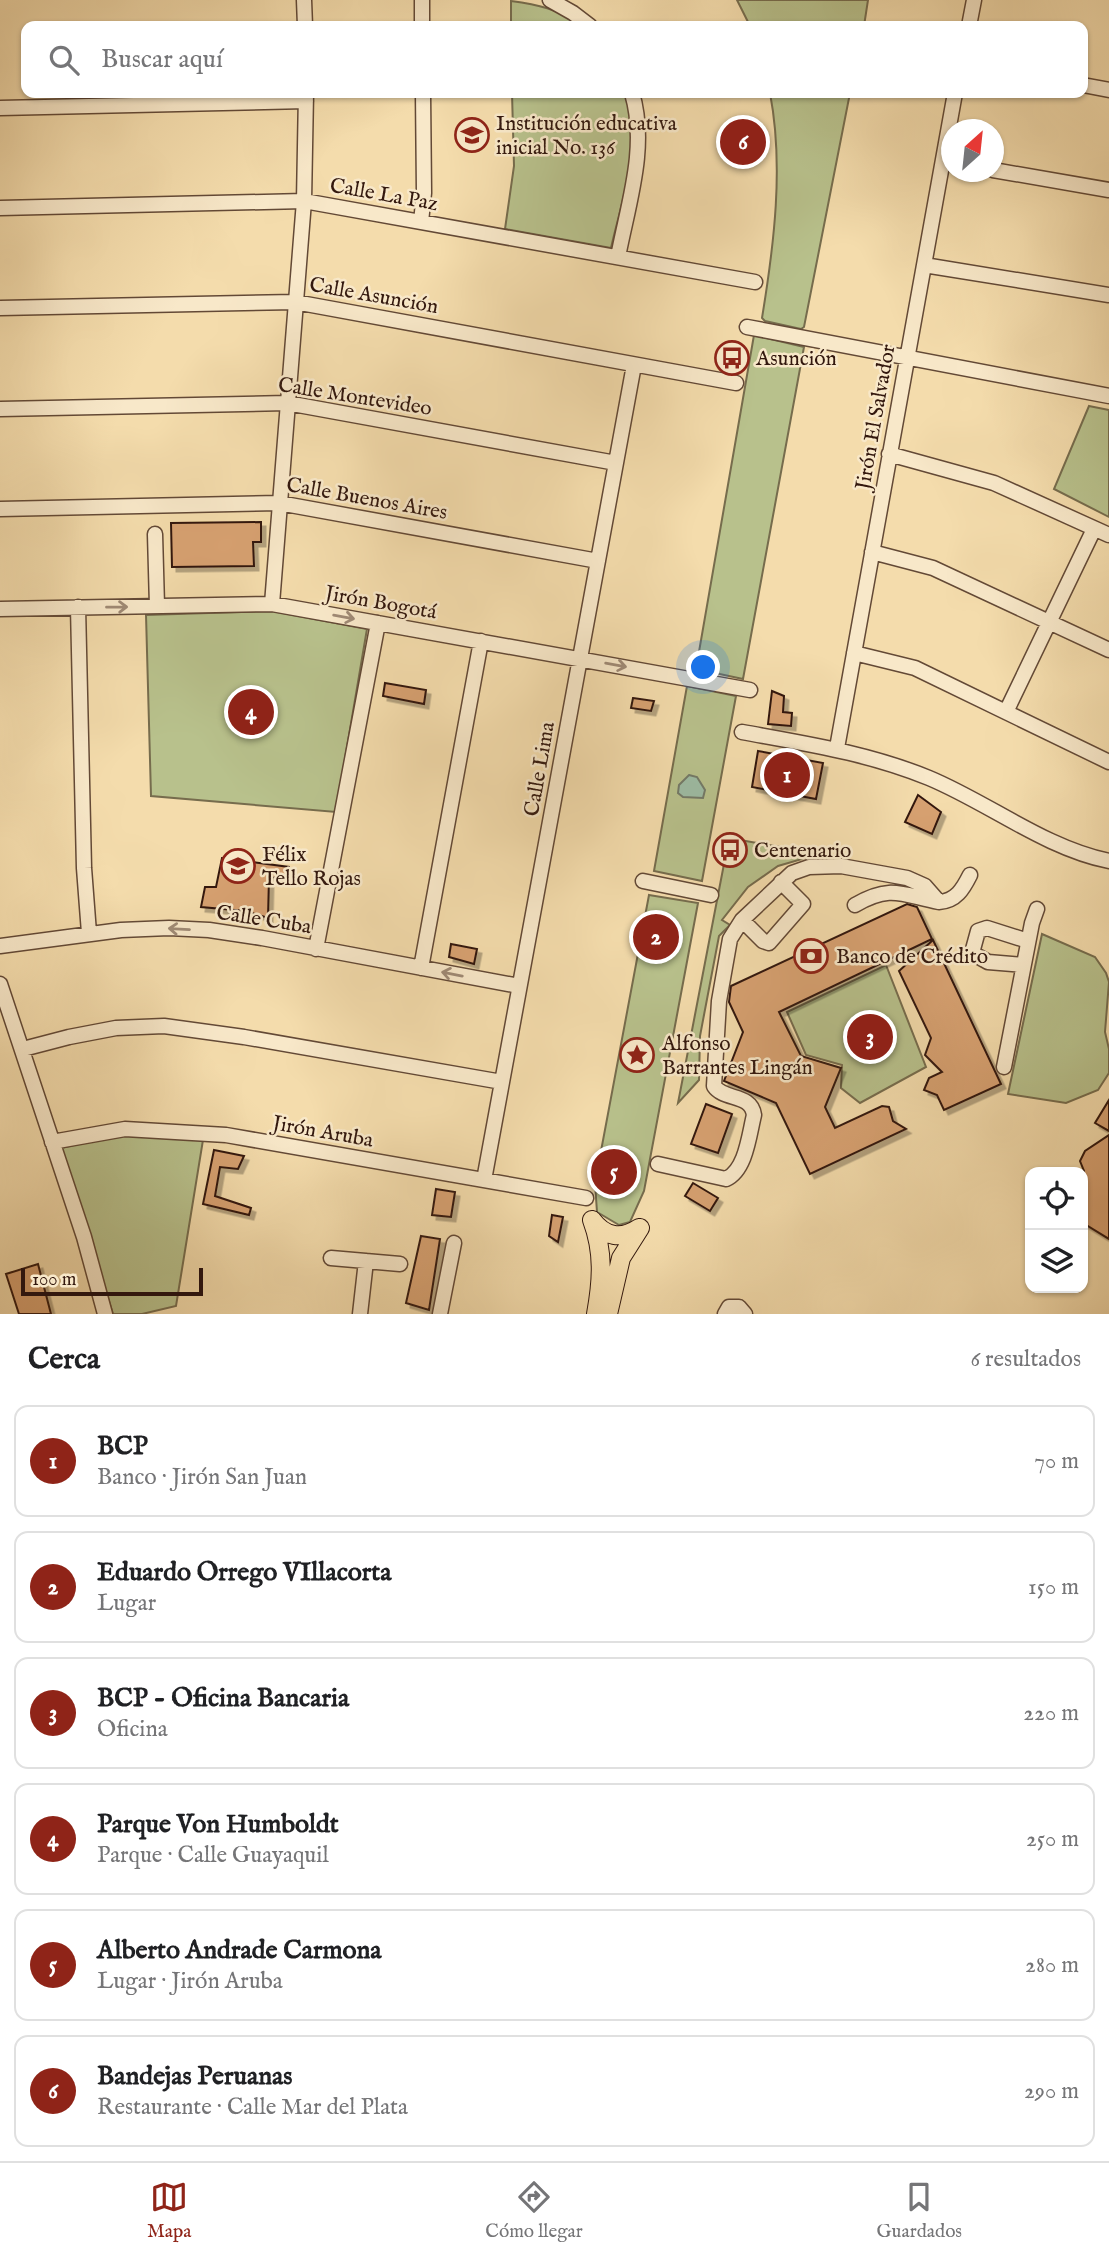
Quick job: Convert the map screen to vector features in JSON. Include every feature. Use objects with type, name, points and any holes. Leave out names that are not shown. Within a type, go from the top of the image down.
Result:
[{"type":"main road","points":[[596,1314],[602,1282],[592,1220],[598,1229],[608,1235],[630,1234],[640,1228],[621,1258],[608,1314]]},
{"type":"street","points":[[304,0],[305,21]]},
{"type":"street","points":[[422,0],[422,21]]},
{"type":"street","points":[[550,0],[583,21]]},
{"type":"street","points":[[969,21],[974,0]]},
{"type":"street","points":[[1088,86],[1109,90]]},
{"type":"street","points":[[0,108],[278,98]]},
{"type":"street","points":[[272,604],[304,201],[306,98]]},
{"type":"street","points":[[421,222],[424,193],[423,98]]},
{"type":"street","points":[[618,257],[638,154],[639,128],[633,98]]},
{"type":"street","name":"Jirón El Salvador","points":[[952,119],[954,98]]},
{"type":"street","points":[[1004,172],[1109,190]]},
{"type":"street","name":"Jirón El Salvador","points":[[836,748],[889,454],[943,182]]},
{"type":"street","name":"Calle La Paz","points":[[0,208],[304,201],[755,282]]},
{"type":"street","points":[[925,265],[1109,295]]},
{"type":"street","name":"Calle Asunción","points":[[0,308],[295,302],[736,383]]},
{"type":"street","points":[[747,327],[1109,396]]},
{"type":"street","name":"Calle Lima","points":[[484,1180],[634,365]]},
{"type":"street","name":"Calle Montevideo","points":[[0,409],[287,403],[616,463]]},
{"type":"street","points":[[889,454],[994,483],[1109,535]]},
{"type":"street","name":"Calle Buenos Aires","points":[[0,509],[279,503],[598,561]]},
{"type":"street","points":[[1006,712],[1094,528]]},
{"type":"street","points":[[155,534],[158,606]]},
{"type":"street","points":[[872,552],[933,568],[1109,650]]},
{"type":"street","name":"Jirón Bogotá","points":[[0,609],[272,604],[750,690]]},
{"type":"street","points":[[78,607],[84,868],[89,933]]},
{"type":"street","points":[[316,949],[378,623]]},
{"type":"street","points":[[421,968],[481,641]]},
{"type":"street","points":[[854,653],[915,668],[1109,762]]},
{"type":"street","points":[[742,732],[836,748],[884,762],[931,779],[1052,841],[1109,861]]},
{"type":"street","points":[[658,1164],[726,1179],[732,1176],[740,1165],[754,1115],[753,1108],[745,1101],[718,1092],[714,1086],[719,1002],[730,939],[741,920],[780,882],[792,873],[808,867],[841,866],[907,878],[925,886],[939,902]]},
{"type":"street","points":[[855,905],[874,894],[896,892],[939,902],[953,899],[963,889],[970,875]]},
{"type":"street","points":[[643,881],[711,895]]},
{"type":"street","points":[[741,920],[763,942],[769,943],[803,904],[780,882]]},
{"type":"street","points":[[1004,1067],[1031,923],[1037,909]]},
{"type":"street","name":"Calle Cuba","points":[[0,946],[89,933],[150,928],[209,930],[519,986]]},
{"type":"street","points":[[1023,965],[988,962],[972,953],[973,944],[978,931],[987,928],[1028,941]]},
{"type":"street","points":[[0,984],[84,1237],[105,1314]]},
{"type":"street","points":[[23,1049],[116,1028],[163,1026],[244,1037],[502,1082]]},
{"type":"street","name":"Jirón Aruba","points":[[52,1142],[125,1129],[226,1135],[586,1198]]},
{"type":"street","points":[[440,1314],[454,1243]]},
{"type":"street","points":[[331,1258],[400,1264]]},
{"type":"street","points":[[360,1314],[366,1261]]},
{"type":"street","points":[[726,1314],[729,1307],[739,1307],[745,1314]]},
{"type":"shaded area","points":[[737,0],[868,0],[865,21],[748,21]]},
{"type":"shaded area","points":[[511,1],[556,11],[573,21],[511,21]]},
{"type":"shaded area","points":[[512,98],[627,98],[633,131],[632,151],[611,248],[505,229],[514,166]]},
{"type":"shaded area","points":[[771,98],[849,98],[804,327],[801,329],[762,318],[776,206],[774,121]]},
{"type":"shaded area","points":[[754,335],[804,347],[743,679],[696,669]]},
{"type":"shaded area","points":[[1089,406],[1109,410],[1109,517],[1054,489]]},
{"type":"shaded area","points":[[272,611],[367,629],[336,812],[151,796],[146,615]]},
{"type":"shaded area","points":[[687,686],[736,696],[702,881],[654,871]]},
{"type":"shaded area","points":[[689,775],[697,777],[705,790],[703,798],[683,797],[678,793],[679,785]]},
{"type":"shaded area","points":[[729,838],[816,855],[778,866],[748,887],[722,920],[730,925],[719,936],[700,1036],[699,1080],[678,1103]]},
{"type":"shaded area","points":[[649,895],[698,903],[644,1191],[630,1222],[619,1225],[597,1212],[595,1183]]},
{"type":"shaded area","points":[[1042,934],[1095,957],[1109,982],[1105,1032],[1109,1049],[1109,1073],[1098,1090],[1066,1103],[1008,1094]]},
{"type":"shaded area","points":[[886,965],[926,1067],[860,1103],[841,1088],[842,1065],[806,1055],[787,1012]]},
{"type":"shaded area","points":[[126,1133],[203,1140],[176,1306],[142,1314],[113,1314],[61,1148]]},
{"type":"building","points":[[261,522],[261,542],[253,542],[254,566],[172,567],[171,523]]},
{"type":"building","points":[[385,683],[426,690],[424,704],[383,696]]},
{"type":"building","points":[[772,691],[784,696],[783,712],[792,713],[791,726],[768,724]]},
{"type":"building","points":[[633,698],[654,701],[651,711],[631,708]]},
{"type":"building","points":[[758,751],[823,763],[816,799],[752,787]]},
{"type":"building","points":[[918,795],[941,812],[932,834],[905,822]]},
{"type":"building","points":[[222,858],[289,867],[290,879],[269,877],[268,918],[246,911],[201,907],[205,887],[216,887]]},
{"type":"building","points":[[907,904],[917,907],[932,939],[779,1012],[801,1056],[841,1068],[825,1107],[835,1128],[882,1106],[889,1107],[893,1121],[906,1129],[810,1174],[776,1103],[724,1081],[743,1032],[729,1002],[731,986]]},
{"type":"building","points":[[933,940],[1001,1084],[944,1110],[937,1095],[924,1090],[929,1078],[942,1072],[925,1055],[931,1038],[899,971]]},
{"type":"building","points":[[451,944],[477,949],[474,964],[449,957]]},
{"type":"building","points":[[1109,1100],[1109,1131],[1095,1123]]},
{"type":"building","points":[[706,1104],[732,1114],[718,1153],[691,1144]]},
{"type":"building","points":[[1109,1135],[1109,1239],[1088,1226],[1088,1167],[1082,1167],[1080,1161],[1085,1151]]},
{"type":"building","points":[[214,1150],[244,1156],[238,1169],[220,1167],[215,1196],[251,1208],[249,1215],[203,1204]]},
{"type":"building","points":[[693,1183],[718,1198],[710,1211],[685,1196]]},
{"type":"building","points":[[436,1189],[455,1192],[451,1217],[432,1215]]},
{"type":"building","points":[[552,1215],[563,1217],[558,1242],[549,1236]]},
{"type":"building","points":[[421,1236],[440,1239],[429,1310],[406,1303]]},
{"type":"building","points":[[38,1264],[51,1314],[19,1314],[6,1274]]},
{"type":"place","name":"Institución educativa inicial No. 136","points":[[472,135]]},
{"type":"place","name":"Bandejas Peruanas","points":[[743,142]]},
{"type":"place","name":"Asunción","points":[[732,358]]},
{"type":"place","name":"Parque Von Humboldt","points":[[251,712]]},
{"type":"place","name":"BCP","points":[[787,775]]},
{"type":"place","name":"Centenario","points":[[730,850]]},
{"type":"place","name":"Félix Tello Rojas","points":[[238,866]]},
{"type":"place","name":"Eduardo Orrego VIllacorta","points":[[656,937]]},
{"type":"place","name":"Banco de Crédito","points":[[811,956]]},
{"type":"place","name":"BCP - Oficina Bancaria","points":[[870,1037]]},
{"type":"place","name":"Alfonso Barrantes Lingán","points":[[637,1055]]},
{"type":"place","name":"Alberto Andrade Carmona","points":[[614,1172]]}]
